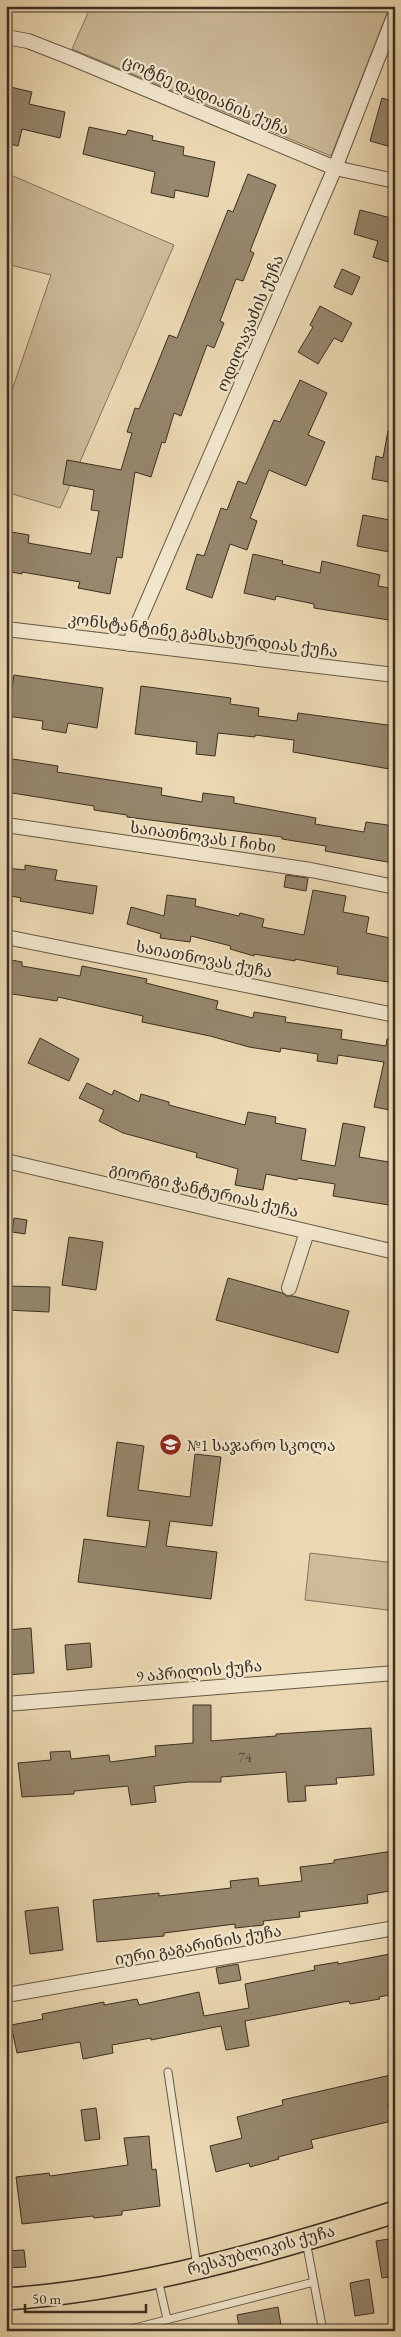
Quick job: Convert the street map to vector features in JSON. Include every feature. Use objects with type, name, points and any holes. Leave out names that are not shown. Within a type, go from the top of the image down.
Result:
[{"type":"main road","name":"რესპუბლიკის ქუჩა","points":[[6,2299],[49,2296],[197,2268],[306,2240],[395,2212]]},
{"type":"street","name":"ოდილავაძის ქუჩა","points":[[129,644],[335,168],[395,14]]},
{"type":"street","name":"ცოტნე დადიანის ქუჩა","points":[[6,37],[28,41],[69,57],[335,168],[395,181]]},
{"type":"street","name":"კონსტანტინე გამსახურდიას ქუჩა","points":[[6,629],[395,675]]},
{"type":"street","name":"საიათნოვას I ჩიხი","points":[[6,825],[310,870],[395,887]]},
{"type":"street","name":"საიათნოვას ქუჩა","points":[[6,937],[395,1015]]},
{"type":"street","name":"გიორგი ჭანტურიას ქუჩა","points":[[6,1161],[395,1252]]},
{"type":"street","points":[[289,1288],[307,1232]]},
{"type":"street","name":"9 აპრილის ქუჩა","points":[[6,1704],[395,1673]]},
{"type":"street","name":"იური გაგარინის ქუჩა","points":[[6,1995],[395,1928]]},
{"type":"lane","points":[[168,2072],[197,2268]]},
{"type":"lane","points":[[306,2240],[323,2331]]},
{"type":"lane","points":[[157,2276],[167,2319]]},
{"type":"lane","points":[[123,2331],[314,2282]]},
{"type":"shaded area","points":[[91,6],[390,6],[331,156],[72,49]]},
{"type":"shaded area","points":[[6,173],[174,245],[60,508],[6,492],[6,408],[51,275],[6,264]]},
{"type":"shaded area","points":[[310,1553],[395,1563],[395,1611],[305,1600]]},
{"type":"building","points":[[6,86],[32,92],[29,104],[65,112],[60,138],[22,129],[18,146],[6,143]]},
{"type":"building","points":[[382,98],[395,102],[395,148],[370,141]]},
{"type":"building","points":[[89,127],[126,135],[128,130],[153,136],[152,140],[184,147],[183,155],[215,162],[208,197],[175,190],[174,198],[151,193],[155,172],[83,154]]},
{"type":"building","points":[[248,174],[276,185],[250,251],[254,253],[243,281],[236,279],[220,321],[224,323],[214,348],[207,345],[181,416],[174,413],[165,443],[162,442],[151,477],[135,472],[122,558],[117,557],[110,594],[78,588],[80,582],[6,571],[6,531],[29,535],[28,543],[91,554],[99,511],[91,510],[94,490],[63,484],[67,460],[121,470],[132,433],[127,432],[135,408],[139,409],[169,335],[177,338],[228,210],[233,212]]},
{"type":"building","points":[[360,210],[395,219],[395,256],[390,255],[388,262],[373,257],[378,241],[354,234]]},
{"type":"building","points":[[342,269],[360,277],[352,295],[334,287]]},
{"type":"building","points":[[320,306],[352,323],[342,342],[334,338],[318,364],[298,352],[313,327],[310,325]]},
{"type":"building","points":[[300,380],[327,393],[308,435],[325,442],[306,486],[269,470],[250,518],[257,521],[247,550],[230,544],[212,598],[186,589],[197,554],[204,556],[221,508],[227,510],[238,481],[246,484],[274,420],[280,422]]},
{"type":"building","points":[[388,431],[395,431],[395,483],[372,479],[376,456],[383,458]]},
{"type":"building","points":[[363,515],[395,521],[395,553],[357,546]]},
{"type":"building","points":[[253,554],[283,561],[282,564],[320,573],[322,561],[380,575],[378,586],[395,589],[395,621],[314,608],[314,604],[276,596],[275,600],[244,593]]},
{"type":"building","points":[[14,675],[103,688],[97,728],[68,723],[66,733],[42,729],[43,721],[7,716]]},
{"type":"building","points":[[141,686],[231,698],[230,704],[259,708],[258,716],[297,721],[298,713],[395,726],[395,770],[293,752],[294,740],[218,733],[215,756],[196,754],[197,742],[135,734]]},
{"type":"building","points":[[6,758],[58,766],[57,772],[162,788],[161,795],[202,802],[203,793],[234,797],[234,803],[316,818],[315,824],[364,832],[366,822],[395,826],[393,863],[325,851],[326,846],[282,839],[282,837],[127,817],[127,815],[94,810],[94,806],[6,792]]},
{"type":"building","points":[[25,865],[57,870],[55,880],[97,886],[93,914],[20,901],[21,898],[6,895],[6,868],[25,870]]},
{"type":"building","points":[[286,875],[308,878],[306,891],[284,887]]},
{"type":"building","points":[[313,890],[346,896],[343,912],[369,917],[366,933],[395,939],[395,983],[337,974],[338,967],[295,959],[295,961],[254,954],[254,956],[230,949],[231,946],[191,936],[190,942],[160,938],[161,934],[127,924],[131,907],[164,916],[167,895],[196,899],[195,906],[239,916],[240,913],[264,919],[262,927],[304,935]]},
{"type":"building","points":[[6,959],[22,962],[22,966],[80,976],[82,966],[147,979],[146,983],[218,1001],[216,1009],[253,1018],[254,1012],[286,1017],[285,1022],[342,1030],[341,1039],[386,1046],[387,1039],[395,1039],[395,1079],[390,1110],[374,1107],[384,1062],[338,1055],[337,1064],[317,1061],[318,1054],[281,1048],[280,1052],[249,1047],[210,1036],[142,1022],[143,1016],[58,997],[57,1001],[6,993]]},
{"type":"building","points":[[40,1038],[79,1059],[69,1081],[28,1063]]},
{"type":"building","points":[[87,1083],[112,1095],[114,1090],[139,1102],[141,1094],[169,1102],[169,1105],[245,1125],[248,1112],[276,1117],[275,1123],[306,1129],[301,1160],[335,1166],[343,1123],[365,1127],[359,1157],[395,1163],[395,1206],[333,1196],[335,1184],[298,1178],[297,1180],[266,1174],[263,1190],[235,1185],[238,1169],[196,1157],[197,1153],[123,1133],[99,1121],[104,1110],[79,1098]]},
{"type":"building","points":[[14,1218],[27,1220],[25,1234],[12,1232]]},
{"type":"building","points":[[69,1237],[103,1242],[96,1290],[62,1285]]},
{"type":"building","points":[[228,1278],[287,1296],[349,1311],[338,1353],[216,1320]]},
{"type":"building","points":[[6,1286],[50,1287],[49,1312],[6,1310]]},
{"type":"building","points":[[117,1442],[144,1446],[138,1490],[190,1497],[195,1454],[221,1457],[212,1526],[170,1521],[166,1546],[217,1552],[211,1599],[78,1582],[84,1539],[146,1547],[150,1521],[107,1516]]},
{"type":"building","points":[[31,1628],[34,1673],[6,1675],[6,1630]]},
{"type":"building","points":[[90,1643],[92,1667],[67,1670],[65,1645]]},
{"type":"building","points":[[193,1705],[211,1705],[211,1741],[276,1736],[276,1734],[371,1728],[374,1775],[336,1778],[337,1784],[305,1786],[306,1801],[288,1802],[286,1772],[221,1777],[221,1782],[188,1782],[154,1786],[156,1802],[131,1805],[128,1786],[74,1791],[74,1794],[22,1797],[18,1763],[51,1760],[50,1752],[70,1751],[71,1759],[109,1755],[110,1762],[156,1756],[155,1746],[193,1743]]},
{"type":"building","points":[[393,1851],[395,1890],[367,1895],[368,1903],[299,1912],[300,1917],[263,1921],[264,1925],[235,1928],[235,1924],[164,1933],[164,1936],[97,1942],[93,1900],[159,1893],[159,1896],[231,1888],[230,1881],[258,1878],[259,1886],[302,1881],[300,1867],[334,1863],[334,1860]]},
{"type":"building","points":[[58,1907],[63,1950],[30,1954],[25,1911]]},
{"type":"building","points":[[395,1953],[395,1994],[379,1997],[380,1999],[350,2004],[349,2001],[245,2021],[249,2046],[226,2050],[221,2026],[151,2040],[151,2038],[112,2045],[113,2053],[83,2059],[80,2042],[17,2053],[11,2025],[43,2019],[42,2014],[104,2002],[104,2005],[137,1999],[139,2005],[199,1992],[204,2016],[249,2008],[245,1984],[315,1970],[314,1966],[338,1962],[338,1964]]},
{"type":"building","points":[[238,1964],[241,1980],[219,1984],[216,1968]]},
{"type":"building","points":[[395,2074],[395,2103],[388,2104],[392,2121],[311,2140],[313,2148],[278,2157],[279,2159],[250,2167],[249,2163],[216,2172],[210,2146],[242,2138],[237,2117],[283,2105],[282,2100]]},
{"type":"building","points":[[96,2108],[100,2139],[85,2141],[81,2110]]},
{"type":"building","points":[[149,2136],[152,2170],[156,2169],[160,2206],[122,2211],[122,2215],[94,2218],[93,2216],[22,2224],[16,2177],[49,2173],[50,2176],[128,2165],[124,2138]]},
{"type":"building","points":[[395,2238],[395,2276],[382,2278],[376,2241]]},
{"type":"building","points":[[24,2250],[26,2267],[6,2268],[6,2251]]},
{"type":"building","points":[[369,2279],[374,2313],[355,2316],[350,2283]]},
{"type":"building","points":[[278,2307],[282,2331],[240,2331],[237,2315]]},
{"type":"place","name":"№1 საჯარო სკოლა","points":[[171,1445]]}]
